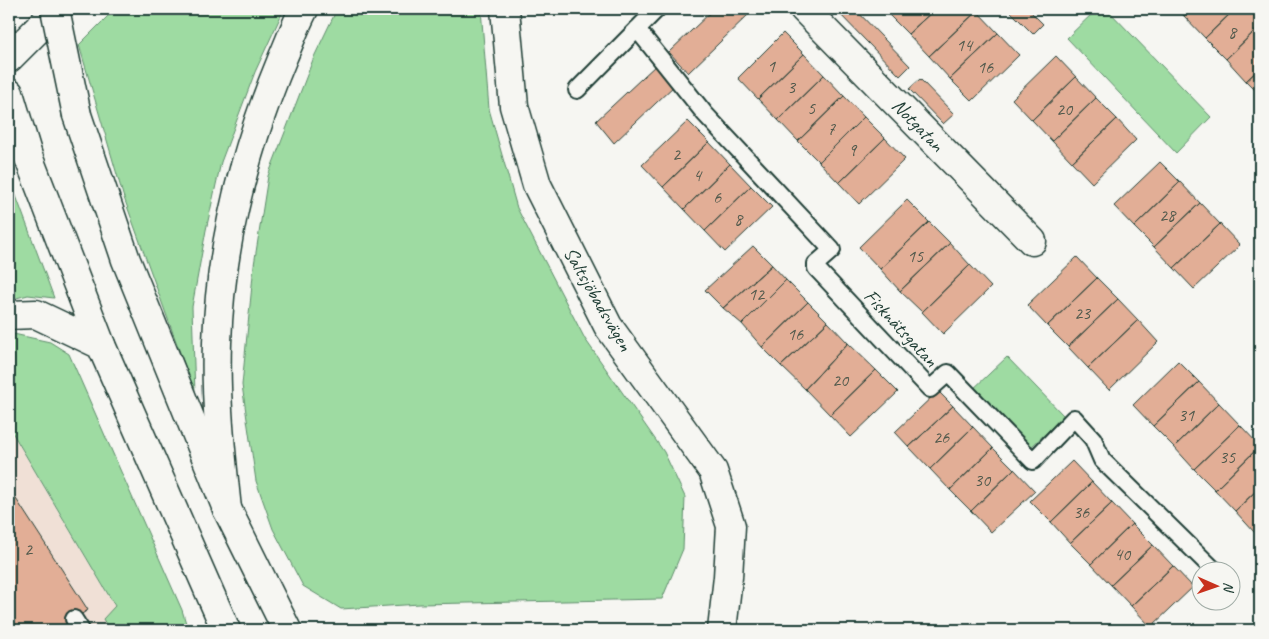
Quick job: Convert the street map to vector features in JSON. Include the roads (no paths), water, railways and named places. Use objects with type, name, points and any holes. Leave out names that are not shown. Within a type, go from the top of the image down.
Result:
[{"type":"main road","points":[[9,58],[57,9]]},
{"type":"main road","points":[[57,9],[77,115],[126,260],[227,508],[287,630]]},
{"type":"main road","points":[[227,508],[218,430],[216,342],[224,262],[241,174],[270,89],[304,9]]},
{"type":"main road","name":"Saltsjöbadsvägen","points":[[505,9],[514,106],[537,185],[608,326],[713,471],[731,526],[722,630]]},
{"type":"main road","name":"Notgatan","points":[[804,9],[1032,241]]},
{"type":"main road","points":[[9,93],[28,156],[101,345],[226,630]]},
{"type":"main road","points":[[9,315],[36,314],[101,345]]},
{"type":"lane","points":[[577,90],[657,9]]},
{"type":"lane","name":"Fisknätsgatan","points":[[637,29],[705,114],[832,250],[816,264],[816,268],[930,389],[948,373],[1033,461],[1074,418],[1093,439],[1102,460],[1206,562]]}]
